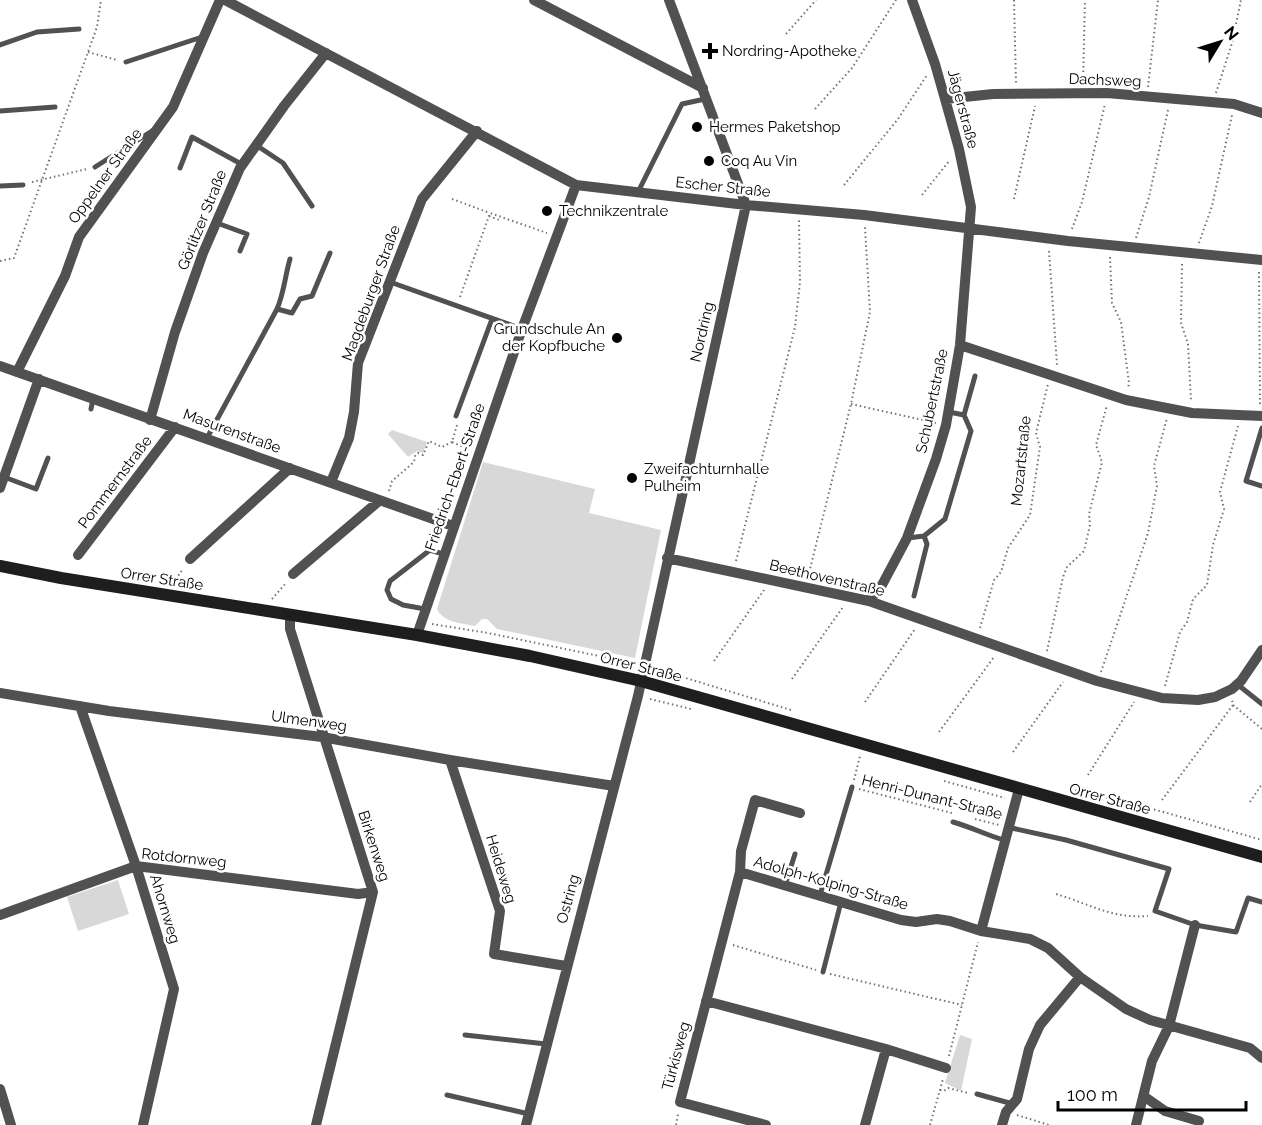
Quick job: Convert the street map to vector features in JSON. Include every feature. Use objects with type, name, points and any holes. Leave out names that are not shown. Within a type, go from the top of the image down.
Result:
[{"type":"street","name":"Oppelner Straße","points":[[18,372],[65,276],[80,237],[173,107],[220,0]]},
{"type":"street","name":"Escher Straße","points":[[225,0],[576,184],[746,205],[864,215],[1048,239],[1260,260]]},
{"type":"street","points":[[534,0],[705,93]]},
{"type":"street","points":[[669,0],[746,205]]},
{"type":"street","name":"Jägerstraße","points":[[912,0],[935,64],[959,149],[971,207],[969,228]]},
{"type":"street","name":"Görlitzer Straße","points":[[150,420],[175,332],[217,222],[243,165],[284,106],[326,53]]},
{"type":"street","name":"Dachsweg","points":[[945,99],[993,94],[1107,93],[1213,101],[1234,104],[1262,113]]},
{"type":"street","name":"Magdeburger Straße","points":[[332,482],[349,438],[354,412],[358,363],[422,199],[477,131]]},
{"type":"street","name":"Friedrich-Ebert-Straße","points":[[417,635],[522,329],[576,184]]},
{"type":"street","name":"Nordring","points":[[641,681],[746,205]]},
{"type":"street","name":"Schubertstraße","points":[[869,601],[882,585],[907,538],[946,425],[960,345],[969,228]]},
{"type":"street","points":[[960,345],[1126,400],[1192,413],[1261,416]]},
{"type":"street","name":"Masurenstraße","points":[[0,366],[39,379],[92,404],[175,427],[453,526]]},
{"type":"street","points":[[0,488],[39,379]]},
{"type":"street","name":"Pommernstraße","points":[[78,555],[175,427]]},
{"type":"street","points":[[190,559],[290,468]]},
{"type":"street","points":[[293,574],[382,502]]},
{"type":"street","name":"Beethovenstraße","points":[[667,558],[869,601],[1097,681],[1162,698],[1198,700],[1215,697],[1234,687]]},
{"type":"street","name":"Orrer Straße","points":[[0,566],[61,578],[417,635],[530,656],[641,681],[1262,857]]},
{"type":"street","name":"Birkenweg","points":[[290,614],[290,629],[322,737],[373,892],[316,1125]]},
{"type":"street","points":[[1234,687],[1261,656]]},
{"type":"street","name":"Ostring","points":[[527,1119],[641,681]]},
{"type":"street","name":"Ulmenweg","points":[[0,693],[80,706],[322,737],[614,786]]},
{"type":"street","name":"Ahornweg","points":[[80,706],[136,866],[174,989],[143,1125]]},
{"type":"street","name":"Heideweg","points":[[450,760],[501,911],[494,954],[566,966]]},
{"type":"street","points":[[981,931],[1019,789]]},
{"type":"street","name":"Türkisweg","points":[[766,1125],[680,1102],[740,872],[741,851],[755,800],[800,813]]},
{"type":"street","name":"Rotdornweg","points":[[0,915],[136,866],[358,894],[373,892]]},
{"type":"street","name":"Adolph-Kolping-Straße","points":[[740,872],[901,920],[916,922],[937,919],[981,931],[1030,939],[1048,948],[1080,977],[1126,1009],[1169,1026],[1250,1048],[1262,1058]]},
{"type":"street","points":[[1136,1125],[1152,1061],[1169,1026],[1195,925]]},
{"type":"street","points":[[1002,1125],[1009,1108],[1017,1099],[1029,1049],[1040,1025],[1080,977]]},
{"type":"street","points":[[706,1001],[886,1049],[945,1068]]},
{"type":"street","points":[[866,1125],[886,1049]]},
{"type":"street","points":[[0,1089],[11,1125]]},
{"type":"street","points":[[1144,1097],[1165,1111],[1199,1121]]},
{"type":"lane","points":[[0,45],[36,32],[79,29]]},
{"type":"lane","points":[[126,62],[204,36]]},
{"type":"lane","points":[[638,192],[682,104],[705,93]]},
{"type":"lane","points":[[0,111],[55,107]]},
{"type":"lane","points":[[95,167],[161,125]]},
{"type":"lane","points":[[180,168],[192,137],[243,165]]},
{"type":"lane","points":[[256,145],[283,163],[312,206]]},
{"type":"lane","points":[[0,186],[23,185]]},
{"type":"lane","points":[[217,222],[247,234],[240,251]]},
{"type":"lane","points":[[277,309],[292,313],[300,299],[312,296],[330,253]]},
{"type":"lane","points":[[207,438],[277,309],[284,293],[284,281],[290,259]]},
{"type":"lane","points":[[390,282],[522,329]]},
{"type":"lane","points":[[456,416],[492,319]]},
{"type":"lane","points":[[907,538],[924,536],[945,519],[971,431],[964,415],[975,376]]},
{"type":"lane","points":[[948,411],[964,415]]},
{"type":"lane","points":[[1262,428],[1246,481],[1262,486]]},
{"type":"lane","points":[[1254,451],[1262,453]]},
{"type":"lane","points":[[4,477],[36,489],[48,458]]},
{"type":"lane","points":[[914,596],[927,544],[924,536]]},
{"type":"lane","points":[[425,609],[391,599],[387,590],[390,581],[430,550],[443,554]]},
{"type":"lane","points":[[1234,687],[1262,704]]},
{"type":"lane","points":[[820,895],[852,787]]},
{"type":"lane","points":[[953,822],[1004,840]]},
{"type":"lane","points":[[1007,827],[1066,840],[1169,869],[1155,911],[1195,925],[1236,932],[1248,898],[1262,902]]},
{"type":"lane","points":[[785,885],[795,854]]},
{"type":"lane","points":[[823,972],[842,901]]},
{"type":"lane","points":[[465,1035],[546,1044]]},
{"type":"lane","points":[[977,1094],[1009,1108]]},
{"type":"lane","points":[[447,1095],[527,1119]]},
{"type":"path","points":[[0,261],[14,258],[97,27],[101,0]]},
{"type":"path","points":[[786,34],[816,0]]},
{"type":"path","points":[[815,109],[852,68],[896,0]]},
{"type":"path","points":[[1014,0],[1016,94]]},
{"type":"path","points":[[1082,93],[1085,0]]},
{"type":"path","points":[[1147,96],[1158,0]]},
{"type":"path","points":[[1213,101],[1232,43],[1241,0]]},
{"type":"path","points":[[88,52],[126,62]]},
{"type":"path","points":[[844,185],[898,119],[935,64]]},
{"type":"path","points":[[1068,241],[1082,202],[1107,93]]},
{"type":"path","points":[[1014,199],[1038,94]]},
{"type":"path","points":[[1133,247],[1149,197],[1170,98]]},
{"type":"path","points":[[1195,254],[1212,206],[1234,104]]},
{"type":"path","points":[[922,195],[959,149]]},
{"type":"path","points":[[23,185],[95,167]]},
{"type":"path","points":[[452,199],[556,237]]},
{"type":"path","points":[[733,573],[795,327],[800,282],[799,210]]},
{"type":"path","points":[[489,214],[499,220]]},
{"type":"path","points":[[457,306],[489,214]]},
{"type":"path","points":[[805,588],[851,404],[870,312],[864,215]]},
{"type":"path","name":"Mozartstraße","points":[[977,639],[994,580],[1001,572],[1008,548],[1030,515],[1040,447],[1036,433],[1054,377],[1048,239]]},
{"type":"path","points":[[1109,245],[1112,303],[1121,322],[1129,383],[1126,400]]},
{"type":"path","points":[[1183,253],[1181,323],[1188,344],[1192,413]]},
{"type":"path","points":[[1260,260],[1261,416]]},
{"type":"path","points":[[1044,663],[1063,577],[1067,567],[1084,551],[1090,525],[1089,514],[1102,462],[1096,445],[1109,395]]},
{"type":"path","points":[[851,404],[946,425]]},
{"type":"path","points":[[1097,681],[1148,533],[1157,486],[1154,466],[1169,410]]},
{"type":"path","points":[[452,442],[457,424],[456,416]]},
{"type":"path","points":[[1162,698],[1180,632],[1187,622],[1193,599],[1207,585],[1213,545],[1224,508],[1220,492],[1241,416]]},
{"type":"path","points":[[382,502],[392,481],[414,462],[418,453],[423,455],[429,441],[442,447],[452,442],[480,452]]},
{"type":"path","points":[[173,583],[190,559]]},
{"type":"path","points":[[272,599],[293,574]]},
{"type":"path","points":[[714,661],[771,581]]},
{"type":"path","points":[[792,679],[849,598]]},
{"type":"path","points":[[865,702],[922,619]]},
{"type":"path","points":[[939,732],[1000,648]]},
{"type":"path","points":[[644,666],[801,713]]},
{"type":"path","points":[[1013,752],[1070,672]]},
{"type":"path","points":[[1162,800],[1233,705],[1234,687]]},
{"type":"path","points":[[1088,775],[1140,692]]},
{"type":"path","points":[[1233,705],[1262,729]]},
{"type":"path","points":[[857,769],[860,756]]},
{"type":"path","points":[[1250,802],[1262,784]]},
{"type":"path","name":"Henri-Dunant-Straße","points":[[852,787],[952,813]]},
{"type":"path","points":[[1070,789],[1160,810],[1262,840]]},
{"type":"path","name":"Henri-Dunant-Straße","points":[[974,819],[1007,827]]},
{"type":"path","points":[[1056,894],[1085,902],[1092,908],[1128,918],[1148,917],[1155,911]]},
{"type":"path","points":[[930,1125],[981,931]]},
{"type":"path","points":[[721,941],[823,972],[962,1005]]},
{"type":"path","points":[[940,1090],[944,1091],[948,1088],[977,1094]]},
{"type":"path","points":[[1009,1108],[1050,1125]]},
{"type":"shaded area","points":[[392,430],[427,442],[423,453],[417,451],[408,457],[388,434]]},
{"type":"shaded area","points":[[483,462],[595,489],[589,513],[661,530],[635,658],[497,629],[487,619],[482,619],[475,626],[453,622],[440,614],[437,609]]},
{"type":"shaded area","points":[[118,880],[129,914],[78,931],[67,897]]},
{"type":"shaded area","points":[[960,1035],[972,1039],[961,1091],[945,1083]]},
{"type":"place","name":"Nordring-Apotheke","points":[[710,51]]},
{"type":"place","name":"Hermes Paketshop","points":[[697,127]]},
{"type":"place","name":"Coq Au Vin","points":[[709,161]]},
{"type":"place","name":"Technikzentrale","points":[[547,211]]},
{"type":"place","name":"Grundschule An der Kopfbuche","points":[[617,338]]},
{"type":"place","name":"Zweifachturnhalle Pulheim","points":[[632,478]]}]
